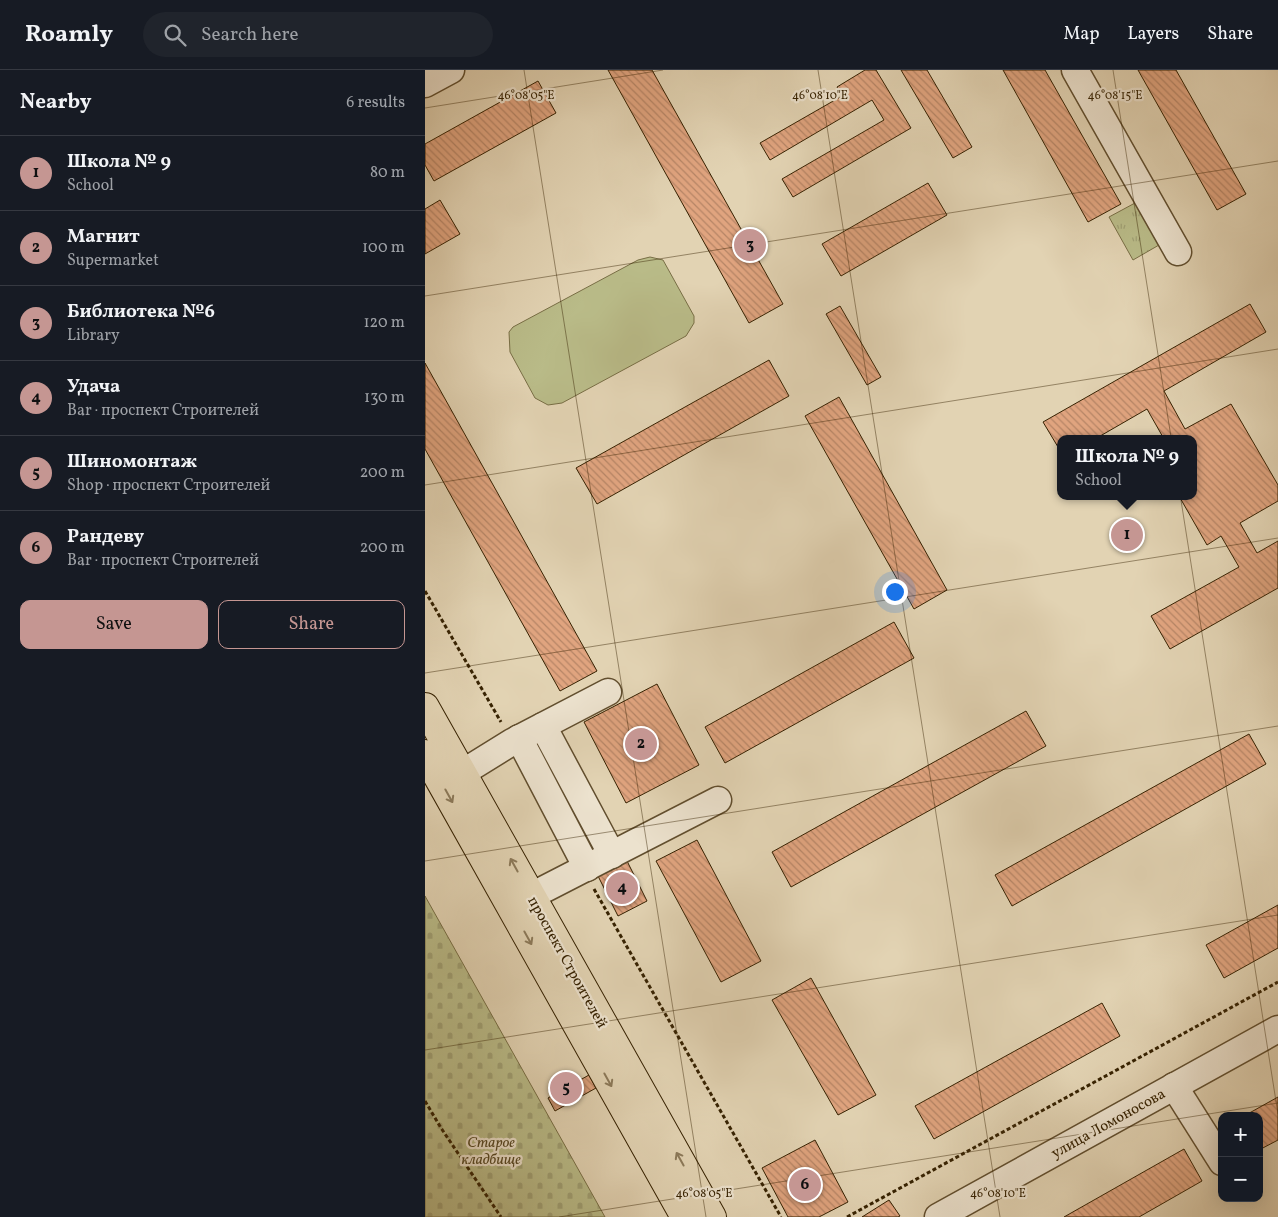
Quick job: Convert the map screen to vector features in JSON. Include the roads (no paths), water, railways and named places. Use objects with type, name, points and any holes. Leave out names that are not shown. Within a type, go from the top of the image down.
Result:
[{"type":"main road","name":"проспект Строителей","points":[[425,707],[712,1217]]},
{"type":"main road","name":"проспект Строителей","points":[[425,754],[685,1217]]},
{"type":"street","points":[[425,84],[451,70]]},
{"type":"street","points":[[1075,70],[1178,252]]},
{"type":"street","points":[[462,773],[516,740],[608,692]]},
{"type":"street","points":[[543,726],[613,855]]},
{"type":"street","points":[[516,740],[585,869]]},
{"type":"street","points":[[531,896],[717,800]]},
{"type":"street","name":"улица Ломоносова","points":[[938,1217],[1278,1028]]},
{"type":"street","points":[[1174,1086],[1219,1157]]},
{"type":"place","name":"Библиотека №6","points":[[750,245]]},
{"type":"place","name":"Школа № 9","points":[[1127,535]]},
{"type":"place","name":"Магнит","points":[[641,744]]},
{"type":"place","name":"Удача","points":[[622,888]]},
{"type":"place","name":"Шиномонтаж","points":[[566,1088]]},
{"type":"place","name":"Рандеву","points":[[805,1185]]},
{"type":"park label","name":"Старое кладбище","points":[[491,1150]]}]
